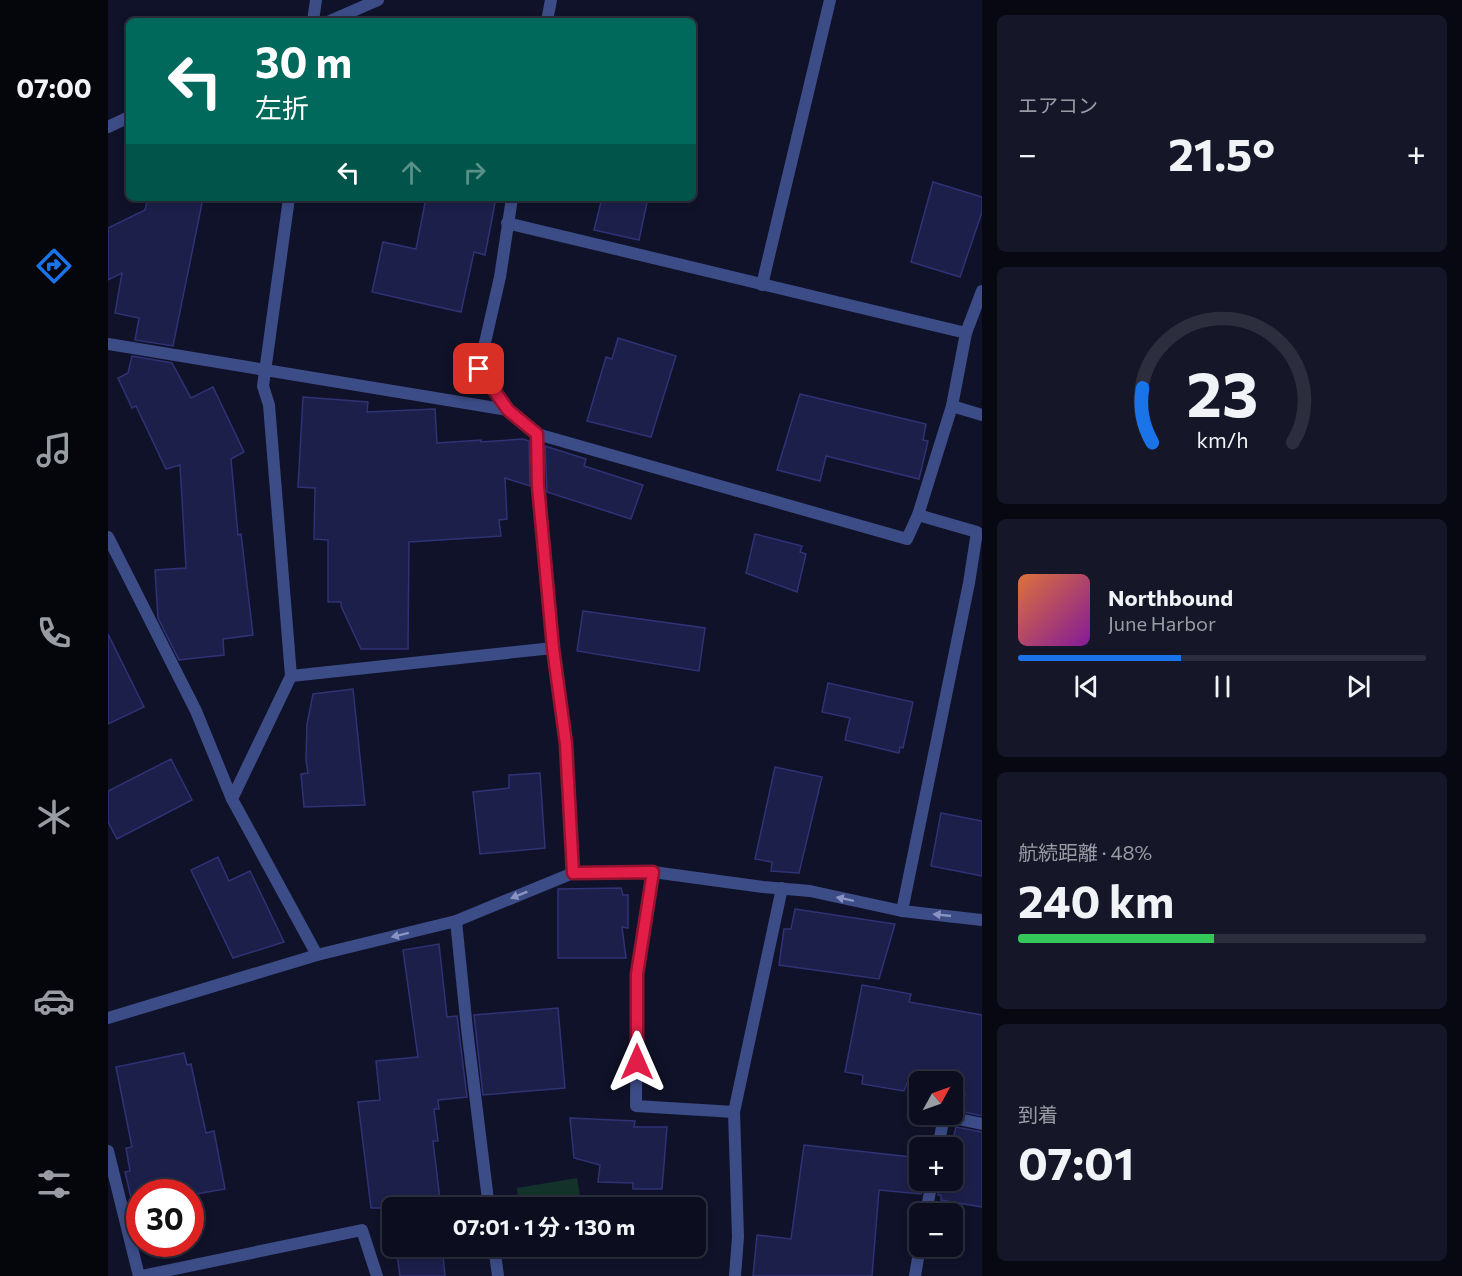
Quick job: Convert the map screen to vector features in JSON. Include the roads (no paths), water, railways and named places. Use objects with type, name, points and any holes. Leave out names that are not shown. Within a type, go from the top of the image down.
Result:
[{"type":"street","points":[[313,18],[316,0]]},
{"type":"street","points":[[337,18],[378,0]]},
{"type":"street","points":[[548,18],[551,0]]},
{"type":"street","points":[[762,285],[830,0]]},
{"type":"street","points":[[108,127],[126,118]]},
{"type":"street","points":[[232,799],[291,676],[269,405],[263,386],[289,201]]},
{"type":"street","points":[[511,201],[500,277],[479,369],[508,410],[537,434],[907,539],[918,515],[952,406],[966,333],[982,291]]},
{"type":"street","points":[[507,224],[966,333]]},
{"type":"street","points":[[108,344],[265,372],[508,410]]},
{"type":"street","points":[[952,406],[982,415]]},
{"type":"street","points":[[537,434],[538,486],[553,648],[566,744],[573,873]]},
{"type":"street","points":[[902,911],[969,583],[977,532],[918,515]]},
{"type":"street","points":[[108,537],[196,711],[232,799],[317,955]]},
{"type":"street","points":[[291,676],[553,648]]},
{"type":"street","points":[[108,1018],[317,955],[456,921],[573,873],[653,872],[810,891],[902,911],[982,920]]},
{"type":"street","points":[[653,872],[637,974],[636,1106],[734,1112]]},
{"type":"street","points":[[735,1276],[738,1237],[734,1112],[782,888]]},
{"type":"street","points":[[456,921],[466,1029],[488,1197]]},
{"type":"street","points":[[940,1137],[944,1116],[982,1124]]},
{"type":"street","points":[[108,1151],[140,1276],[362,1230],[377,1276]]},
{"type":"street","points":[[495,1257],[498,1276]]},
{"type":"street","points":[[915,1276],[918,1257]]}]
